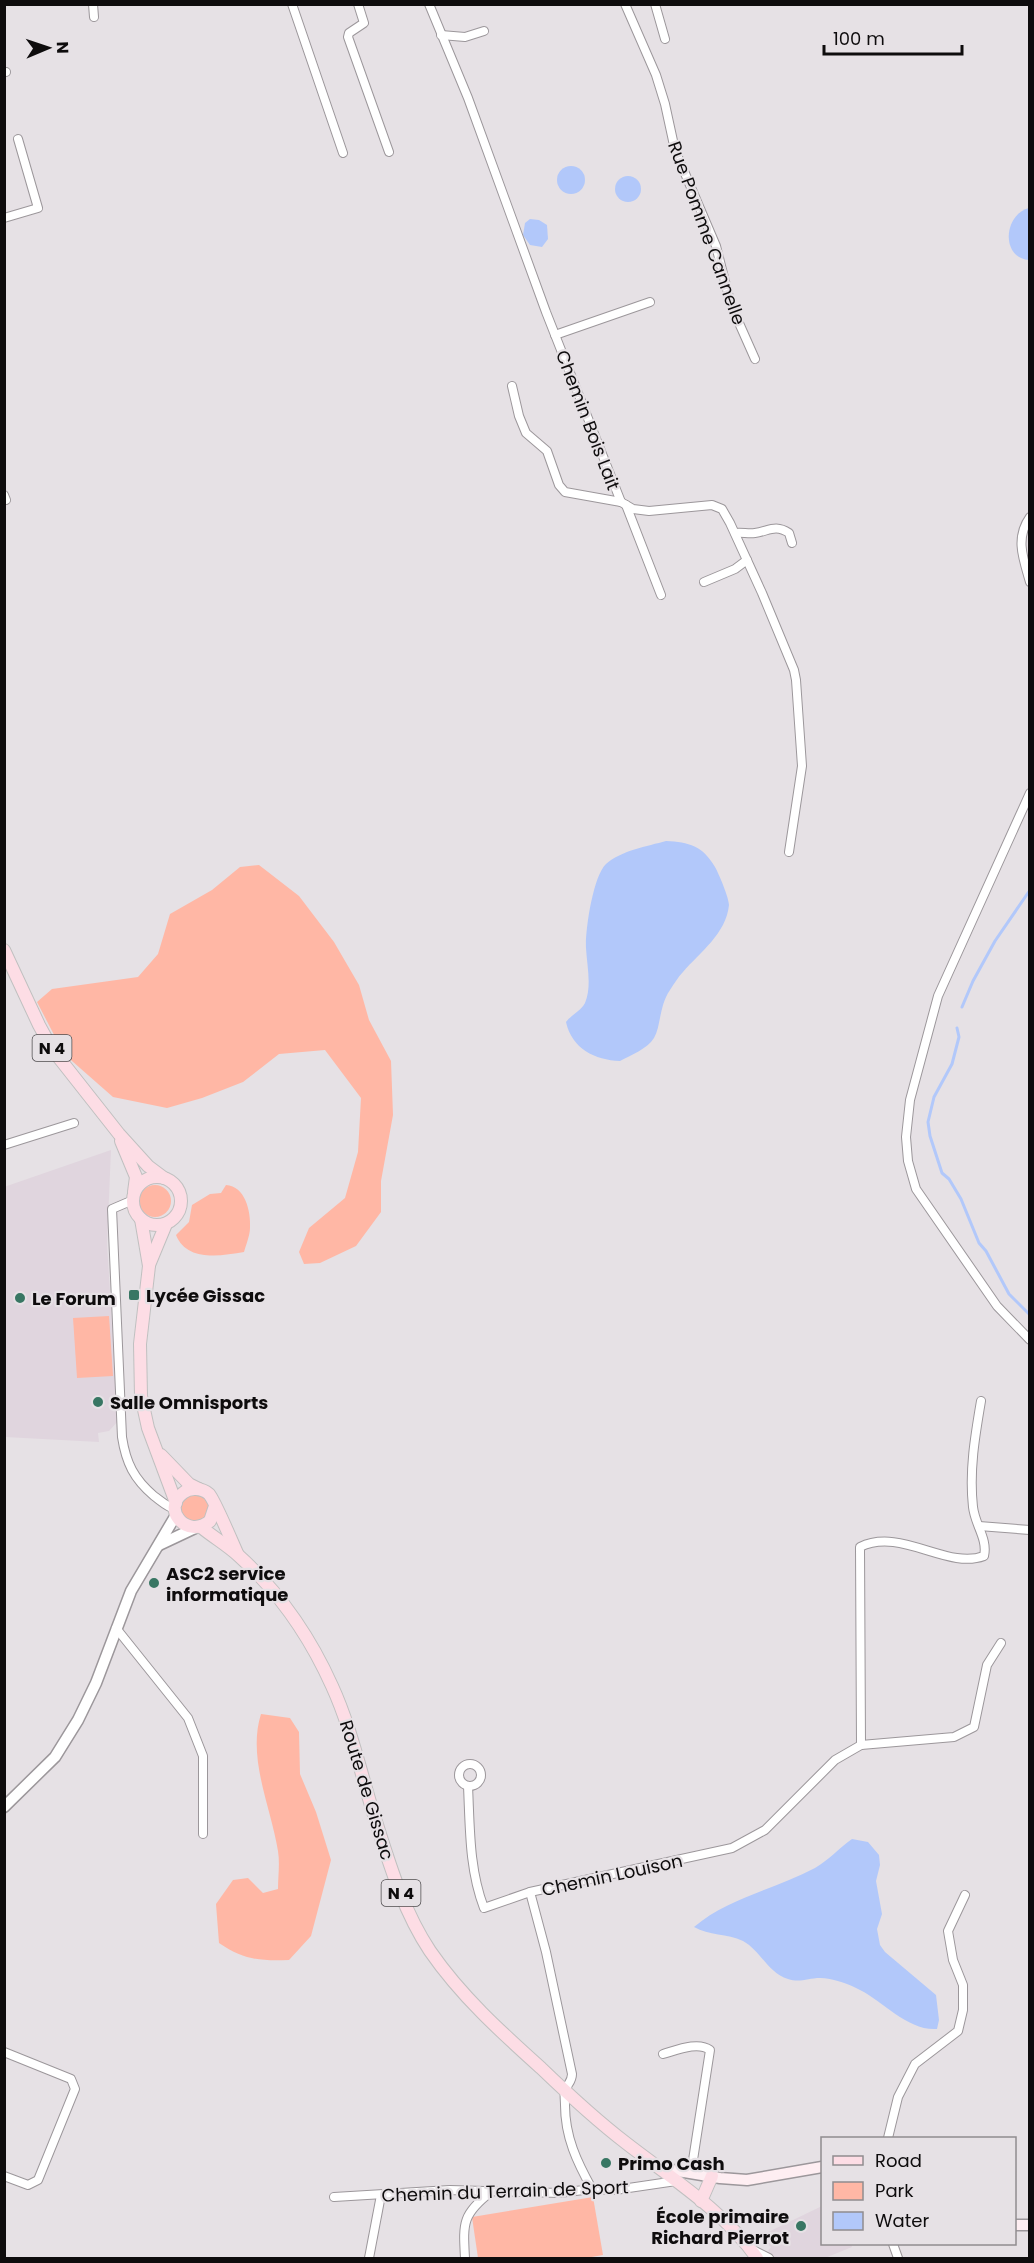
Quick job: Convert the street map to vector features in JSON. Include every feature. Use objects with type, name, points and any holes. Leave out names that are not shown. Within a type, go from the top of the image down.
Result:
[{"type":"main road","name":"N 4","points":[[4,950],[52,1049],[119,1134],[148,1166],[177,1186],[182,1200],[178,1215],[166,1224],[149,1266],[141,1331],[140,1379],[144,1411],[175,1509],[183,1524],[198,1527]]},
{"type":"main road","name":"N 4","points":[[119,1134],[136,1178],[134,1197],[136,1212],[141,1220],[149,1266]]},
{"type":"main road","points":[[134,1197],[142,1182],[149,1178],[164,1178]]},
{"type":"main road","points":[[141,1220],[153,1225],[166,1224]]},
{"type":"main road","name":"N 4","points":[[157,1451],[184,1479],[210,1496],[215,1506]]},
{"type":"main road","points":[[175,1509],[183,1493],[194,1489],[200,1490]]},
{"type":"main road","points":[[198,1527],[213,1517],[215,1506]]},
{"type":"main road","name":"Route de Gissac","points":[[215,1506],[238,1555]]},
{"type":"main road","name":"Route de Gissac","points":[[198,1527],[238,1555],[273,1592],[290,1613],[332,1686],[393,1874],[409,1913],[429,1950],[455,1985],[484,2017],[565,2091],[657,2167]]},
{"type":"main road","name":"N 4","points":[[657,2167],[741,2237],[753,2253]]},
{"type":"main road","points":[[657,2167],[747,2180],[821,2167]]},
{"type":"main road","points":[[701,2202],[712,2176]]},
{"type":"street","points":[[93,4],[94,17]]},
{"type":"street","points":[[292,4],[343,153]]},
{"type":"street","points":[[358,4],[363,23],[349,33],[348,37],[389,152]]},
{"type":"street","name":"Chemin Bois Lait","points":[[429,4],[468,98],[555,335],[623,503],[633,509],[649,511],[712,505],[722,509],[735,533],[794,670],[802,766],[789,852]]},
{"type":"street","name":"Rue Pomme Cannelle","points":[[626,4],[656,75],[675,150],[716,246],[731,305],[755,359]]},
{"type":"street","points":[[655,4],[665,39]]},
{"type":"street","points":[[441,36],[465,37],[484,31]]},
{"type":"street","points":[[4,218],[38,208],[18,139]]},
{"type":"street","points":[[555,335],[650,302]]},
{"type":"street","points":[[512,386],[519,416],[526,433],[547,452],[559,485],[565,492],[623,503],[661,595]]},
{"type":"street","points":[[1029,517],[1022,528],[1020,539],[1029,582]]},
{"type":"street","points":[[735,533],[755,533],[771,527],[779,528],[789,533],[792,543]]},
{"type":"street","points":[[704,582],[735,569],[747,560]]},
{"type":"street","points":[[1029,793],[938,996],[910,1100],[906,1137],[908,1161],[916,1189],[997,1306],[1029,1340]]},
{"type":"street","points":[[4,1145],[74,1123]]},
{"type":"street","points":[[4,1807],[55,1757],[78,1720],[96,1683],[116,1628],[139,1576],[159,1545],[175,1509],[162,1502],[137,1480],[128,1463],[122,1437],[112,1209],[134,1197]]},
{"type":"street","points":[[981,1401],[972,1456],[973,1509],[986,1547],[984,1556],[974,1560],[890,1542],[871,1541],[860,1547],[861,1745],[954,1737],[974,1727],[987,1665],[1001,1643]]},
{"type":"street","points":[[979,1526],[1029,1530]]},
{"type":"street","points":[[159,1545],[198,1527]]},
{"type":"street","points":[[116,1628],[188,1718],[203,1756],[203,1834]]},
{"type":"street","name":"Chemin Louison","points":[[592,2189],[569,2142],[565,2115],[565,2091],[571,2083],[572,2074],[546,1952],[530,1892],[732,1848],[765,1830],[835,1760],[861,1745]]},
{"type":"street","points":[[468,1786],[471,1857],[478,1894],[484,1908],[530,1892]]},
{"type":"street","points":[[888,2137],[898,2097],[915,2064],[958,2031],[963,2010],[963,1985],[953,1960],[948,1931],[965,1895]]},
{"type":"street","points":[[663,2054],[694,2046],[705,2046],[710,2050],[691,2173]]},
{"type":"street","points":[[4,2052],[71,2079],[75,2089],[38,2180],[28,2186],[4,2176]]},
{"type":"street","name":"Chemin du Terrain de Sport","points":[[334,2196],[450,2190],[559,2193],[592,2189],[615,2190],[676,2181]]},
{"type":"street","points":[[465,2259],[463,2234],[467,2215],[476,2203],[492,2191]]},
{"type":"street","points":[[369,2259],[381,2195]]},
{"type":"street","points":[[753,2253],[769,2259]]},
{"type":"shaded area","points":[[111,1150],[107,1244],[118,1421],[109,1431],[98,1433],[99,1442],[5,1437],[4,1187]]},
{"type":"shaded area","name":"École primaire Richard Pierrot","points":[[821,2206],[821,2245],[851,2245],[852,2247],[825,2258],[775,2258],[768,2251],[771,2247],[763,2240],[762,2235]]},
{"type":"green space","points":[[259,865],[299,896],[334,942],[359,985],[369,1020],[391,1061],[393,1115],[381,1181],[381,1212],[356,1246],[320,1263],[304,1264],[299,1252],[309,1228],[345,1198],[358,1152],[361,1098],[325,1050],[279,1054],[243,1082],[202,1098],[167,1108],[113,1097],[64,1054],[37,1002],[52,989],[138,977],[158,954],[170,914],[212,890],[240,867]]},
{"type":"green space","points":[[155,1185],[166,1190],[171,1201],[166,1212],[155,1217],[144,1212],[139,1201],[144,1190]]},
{"type":"green space","points":[[226,1185],[238,1190],[246,1200],[248,1207],[250,1231],[244,1252],[205,1255],[188,1250],[176,1235],[189,1222],[192,1205],[210,1194],[221,1193]]},
{"type":"green space","points":[[109,1316],[113,1376],[77,1378],[73,1318]]},
{"type":"green space","points":[[185,1494],[205,1496],[210,1505],[205,1521],[184,1522],[178,1502]]},
{"type":"green space","points":[[261,1714],[290,1718],[299,1732],[300,1774],[316,1812],[331,1860],[311,1936],[289,1960],[252,1958],[236,1953],[219,1943],[216,1904],[233,1880],[248,1878],[263,1893],[278,1889],[278,1851],[258,1765],[257,1731]]},
{"type":"green space","points":[[593,2197],[603,2255],[586,2258],[478,2258],[472,2217]]},
{"type":"water","points":[[571,166],[581,170],[585,180],[581,190],[571,194],[561,190],[557,180],[561,170]]},
{"type":"water","points":[[628,176],[637,180],[641,189],[637,198],[628,202],[619,198],[615,189],[619,180]]},
{"type":"water","points":[[1029,208],[1029,260],[1014,252],[1009,236],[1014,219],[1020,212]]},
{"type":"water","points":[[530,219],[539,220],[547,225],[548,239],[542,247],[530,245],[523,235],[525,223]]},
{"type":"water","points":[[666,841],[695,846],[706,854],[719,875],[727,897],[729,905],[727,915],[718,934],[681,974],[666,996],[656,1033],[651,1042],[620,1061],[602,1058],[579,1046],[573,1039],[566,1022],[583,1006],[587,996],[589,983],[586,940],[588,917],[597,880],[601,870],[612,859]]},
{"type":"water","points":[[852,1839],[868,1842],[879,1855],[880,1865],[876,1881],[882,1914],[877,1929],[880,1945],[885,1952],[936,1995],[939,2020],[937,2029],[906,2021],[869,1995],[840,1982],[820,1978],[788,1979],[775,1972],[755,1950],[743,1941],[694,1927],[722,1908],[815,1868]]},
{"type":"waterway","points":[[962,1007],[995,941],[1030,890]]},
{"type":"waterway","points":[[957,1028],[959,1037],[952,1064],[934,1097],[928,1122],[930,1136],[942,1173],[949,1179],[961,1199],[979,1243],[986,1251],[1009,1294],[1030,1315]]},
{"type":"place","name":"Lycée Gissac","points":[[134,1295]]},
{"type":"place","name":"Le Forum","points":[[20,1298]]},
{"type":"place","name":"Salle Omnisports","points":[[98,1402]]},
{"type":"place","name":"ASC2 service informatique","points":[[154,1583]]},
{"type":"place","name":"Primo Cash","points":[[606,2163]]},
{"type":"place","name":"École primaire Richard Pierrot","points":[[801,2226]]}]
